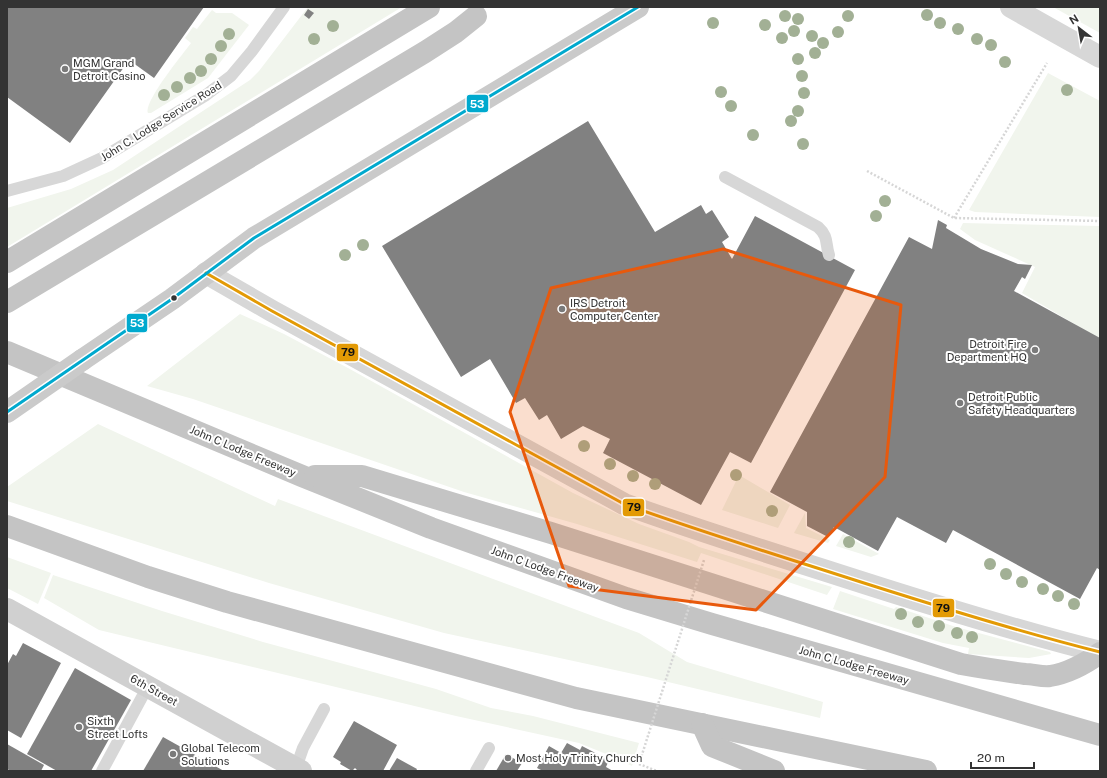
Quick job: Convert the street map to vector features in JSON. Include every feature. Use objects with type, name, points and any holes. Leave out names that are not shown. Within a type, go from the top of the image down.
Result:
[{"type":"highway","points":[[7,262],[429,7]]},
{"type":"highway","points":[[8,302],[418,56],[456,32],[481,11]]},
{"type":"highway","name":"John C Lodge Freeway","points":[[7,352],[302,476],[431,528],[626,598],[727,629],[1100,735]]},
{"type":"highway","points":[[302,476],[362,476],[551,533],[954,661],[990,670],[1048,676],[1076,668],[1089,661],[1100,652]]},
{"type":"highway","points":[[7,526],[148,576],[227,602],[576,698],[926,771]]},
{"type":"highway","points":[[702,724],[712,746],[774,771]]},
{"type":"main road","points":[[7,412],[172,299],[254,238],[638,7]]},
{"type":"street","points":[[1011,7],[1100,57]]},
{"type":"street","points":[[206,273],[272,311],[624,504],[687,527],[958,614],[1100,652]]},
{"type":"street","name":"6th Street","points":[[7,609],[297,770]]},
{"type":"lane","name":"John C. Lodge Service Road","points":[[7,191],[63,176],[102,158],[206,95],[231,76],[252,51],[284,7]]},
{"type":"lane","points":[[724,177],[818,227],[824,232],[827,240],[826,248],[828,256]]},
{"type":"lane","points":[[102,771],[148,686]]},
{"type":"lane","points":[[297,770],[303,748],[324,709]]},
{"type":"lane","points":[[476,771],[489,748]]},
{"type":"path","points":[[954,218],[1047,63]]},
{"type":"path","points":[[867,171],[954,218],[1100,221]]},
{"type":"path","points":[[657,771],[639,764],[704,560]]},
{"type":"highlighted area","points":[[723,249],[901,305],[885,477],[756,610],[569,586],[510,412],[551,288]]},
{"type":"shaded area","points":[[308,7],[402,7],[7,247],[7,208],[71,189],[113,170],[250,80],[259,71]]},
{"type":"shaded area","points":[[1053,7],[1100,7],[1100,33]]},
{"type":"shaded area","points":[[212,10],[216,13],[232,13],[249,25],[208,78],[151,113],[148,113],[148,107],[158,88],[191,43],[185,38],[193,27],[197,29]]},
{"type":"shaded area","points":[[1048,73],[1100,101],[1100,217],[975,212],[969,210]]},
{"type":"shaded area","points":[[963,223],[1100,226],[1100,339],[1022,293],[1035,267],[975,240],[960,229]]},
{"type":"shaded area","points":[[240,314],[284,334],[348,368],[573,493],[639,524],[699,547],[832,587],[827,595],[701,553],[697,562],[577,524],[464,492],[193,399],[147,386]]},
{"type":"shaded area","points":[[98,424],[275,506],[278,499],[639,633],[687,662],[823,702],[820,718],[647,677],[444,633],[269,583],[7,501],[7,487]]},
{"type":"shaded area","points":[[739,475],[790,505],[778,528],[722,510]]},
{"type":"shaded area","points":[[805,513],[806,528],[830,540],[828,543],[794,533]]},
{"type":"shaded area","points":[[843,534],[879,554],[871,557],[836,546]]},
{"type":"shaded area","points":[[7,557],[51,573],[38,604],[7,588]]},
{"type":"shaded area","points":[[53,575],[263,642],[436,689],[491,708],[533,716],[639,743],[632,766],[579,743],[456,716],[99,630],[44,598]]},
{"type":"shaded area","points":[[840,591],[894,609],[896,607],[956,627],[1050,652],[1051,654],[1029,658],[968,654],[969,648],[943,643],[833,609]]},
{"type":"building","name":"MGM Grand Detroit Casino","points":[[7,7],[204,7],[154,78],[129,60],[70,143],[7,97]]},
{"type":"building","points":[[308,9],[314,13],[309,19],[304,15]]},
{"type":"building","name":"IRS Detroit Computer Center","points":[[588,121],[655,232],[701,205],[706,214],[712,210],[729,237],[722,242],[732,259],[755,216],[855,270],[751,463],[730,452],[701,505],[603,453],[610,439],[583,426],[561,439],[547,415],[539,420],[525,398],[516,403],[490,359],[461,377],[382,246]]},
{"type":"building","name":"Detroit Public Safety Headquarters","points":[[938,220],[947,225],[946,228],[981,249],[1018,264],[1032,265],[1025,279],[1022,277],[1014,291],[1100,338],[1100,570],[1097,568],[1080,599],[953,530],[946,543],[897,517],[878,551],[834,527],[828,537],[807,526],[807,512],[770,492],[909,237],[932,249]]},
{"type":"building","points":[[23,643],[61,663],[21,738],[7,730],[7,665],[13,654],[16,656]]},
{"type":"building","name":"Sixth Street Lofts","points":[[75,668],[131,700],[91,771],[57,771],[27,754]]},
{"type":"building","points":[[354,721],[397,745],[383,771],[358,771],[355,768],[352,771],[340,764],[341,762],[333,757]]},
{"type":"building","name":"Global Telecom Solutions","points":[[163,737],[224,771],[143,771]]},
{"type":"building","points":[[567,743],[580,750],[582,746],[609,760],[606,767],[613,771],[543,771],[537,768],[549,746],[561,753]]},
{"type":"building","points":[[7,744],[44,765],[41,771],[11,771],[7,769]]},
{"type":"building","name":"Most Holy Trinity Church","points":[[506,754],[522,763],[517,771],[496,771]]},
{"type":"building","points":[[397,758],[417,769],[416,771],[389,771]]},
{"type":"transit line","name":"53","points":[[7,412],[172,299],[254,238],[638,7]]},
{"type":"transit line","name":"79","points":[[206,273],[272,311],[624,504],[732,541],[937,606],[1034,635],[1100,652]]},
{"type":"place","name":"MGM Grand Detroit Casino","points":[[65,69]]},
{"type":"place","name":"IRS Detroit Computer Center","points":[[562,309]]},
{"type":"place","name":"Detroit Fire Department HQ","points":[[1035,350]]},
{"type":"place","name":"Detroit Public Safety Headquarters","points":[[960,403]]},
{"type":"place","name":"Sixth Street Lofts","points":[[79,727]]},
{"type":"place","name":"Global Telecom Solutions","points":[[173,754]]},
{"type":"place","name":"Most Holy Trinity Church","points":[[508,758]]}]
